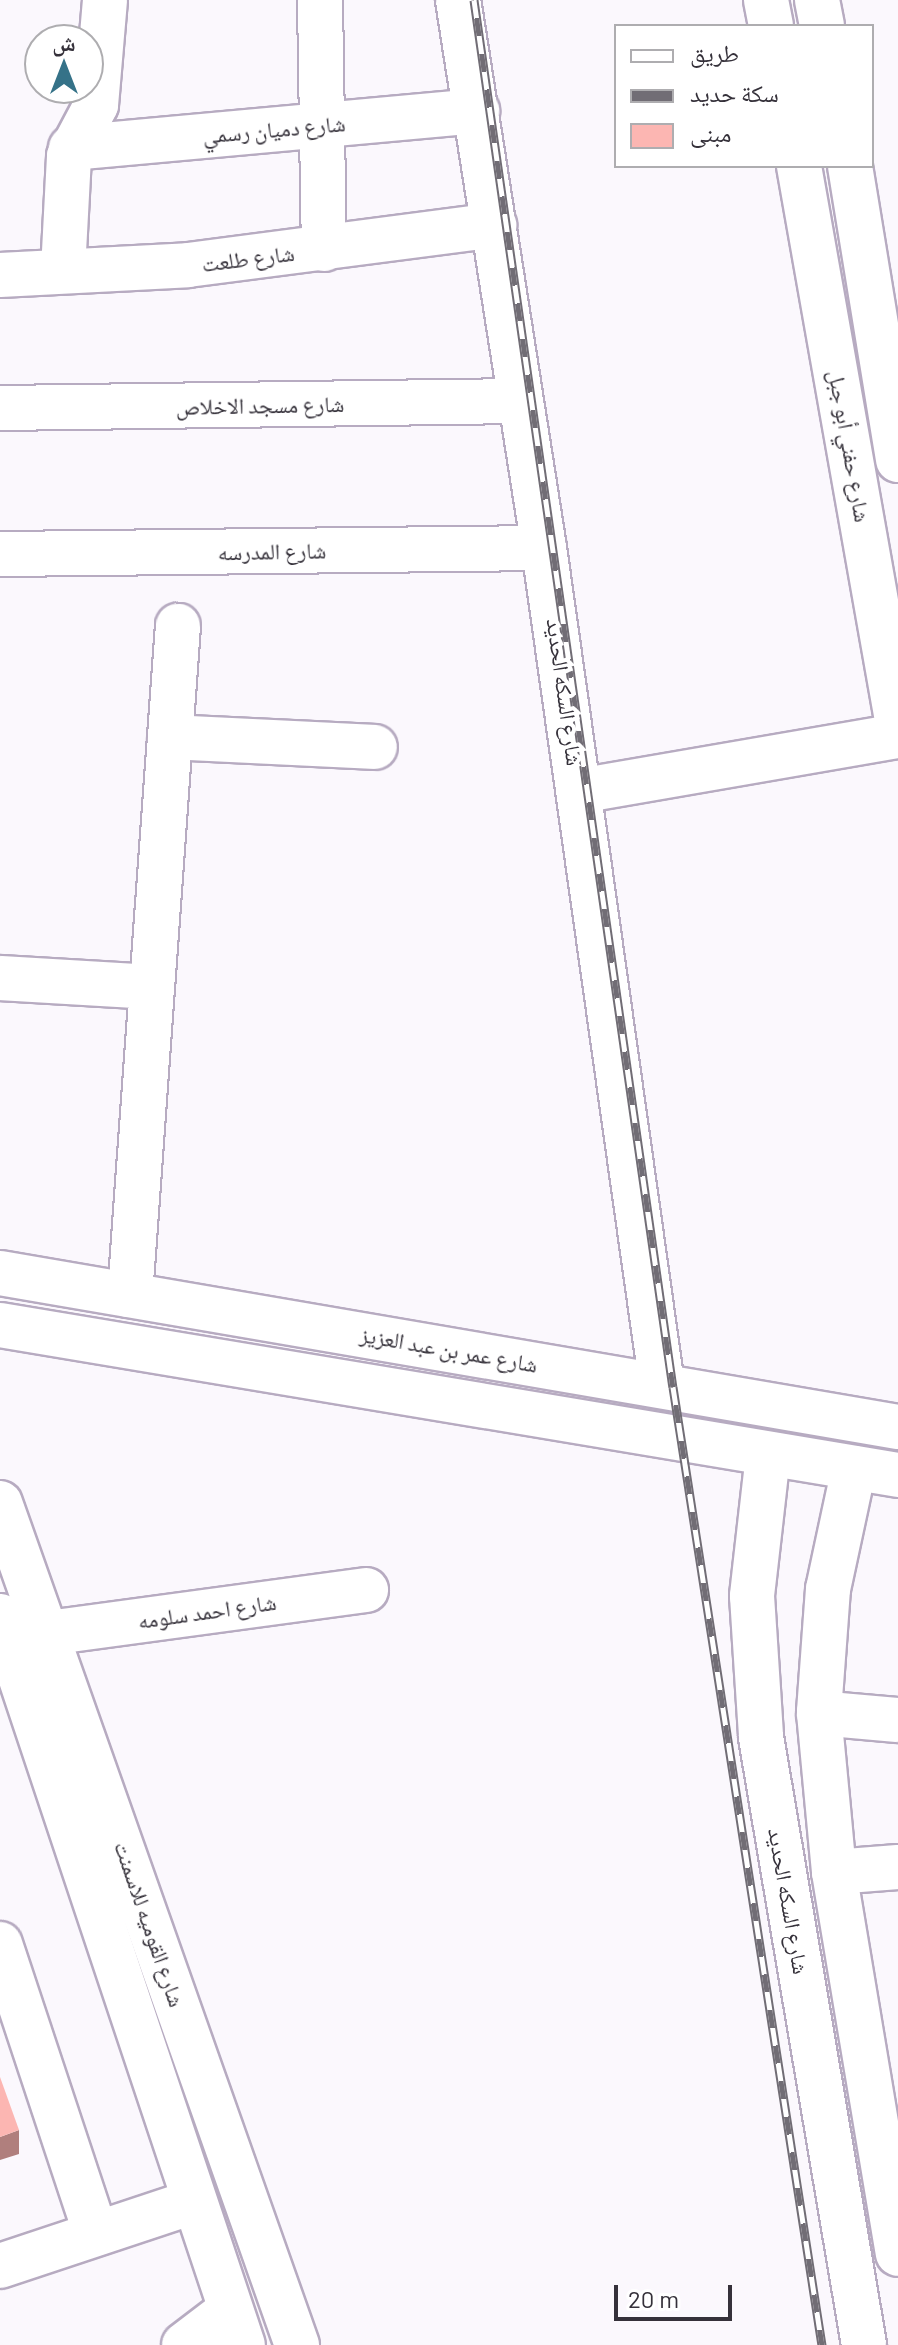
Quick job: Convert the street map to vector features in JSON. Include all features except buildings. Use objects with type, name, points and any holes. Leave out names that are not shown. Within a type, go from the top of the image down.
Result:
[{"type":"street","points":[[63,271],[71,148],[96,105],[105,0]]},
{"type":"street","points":[[320,0],[324,249]]},
{"type":"street","name":"شارع السكه الحديد","points":[[458,0],[544,548],[662,1385]]},
{"type":"street","points":[[766,0],[771,24]]},
{"type":"street","points":[[817,0],[822,24]]},
{"type":"street","name":"شارع دميان رسمي","points":[[71,148],[477,111]]},
{"type":"street","name":"شارع حفني أبو جبل","points":[[799,168],[898,726]]},
{"type":"street","name":"شارع حفني أبو جبل","points":[[851,168],[882,245],[898,460]]},
{"type":"street","name":"شارع طلعت","points":[[0,275],[188,265],[494,225]]},
{"type":"street","name":"شارع مسجد الاخلاص","points":[[0,408],[520,401]]},
{"type":"street","name":"شارع المدرسه","points":[[0,554],[544,548]]},
{"type":"street","points":[[130,1295],[178,626]]},
{"type":"street","points":[[579,791],[898,736]]},
{"type":"street","points":[[170,737],[375,747]]},
{"type":"street","points":[[0,978],[152,987]]},
{"type":"street","name":"شارع عمر بن عبد العزيز","points":[[0,1273],[898,1427]]},
{"type":"street","points":[[0,1325],[588,1426],[898,1475]]},
{"type":"street","points":[[588,1426],[596,1374]]},
{"type":"street","name":"شارع السكه الحديد","points":[[768,1455],[752,1596],[760,1723],[864,2345]]},
{"type":"street","points":[[854,1468],[828,1589],[819,1713],[834,1872],[881,2047],[896,2229]]},
{"type":"street","name":"شارع القوميه للاسمنت","points":[[0,1503],[297,2345]]},
{"type":"street","name":"شارع احمد سلومه","points":[[2,1626],[48,1633],[366,1590]]},
{"type":"street","name":"شارع القوميه للاسمنت","points":[[2,1626],[236,2328]]},
{"type":"street","points":[[819,1713],[898,1720]]},
{"type":"street","points":[[834,1872],[898,1867]]},
{"type":"street","points":[[0,1944],[96,2234]]},
{"type":"street","points":[[0,2266],[192,2202]]},
{"type":"street","points":[[187,2343],[236,2328],[279,2293]]},
{"type":"railway","points":[[474,0],[673,1387],[822,2345]]}]
